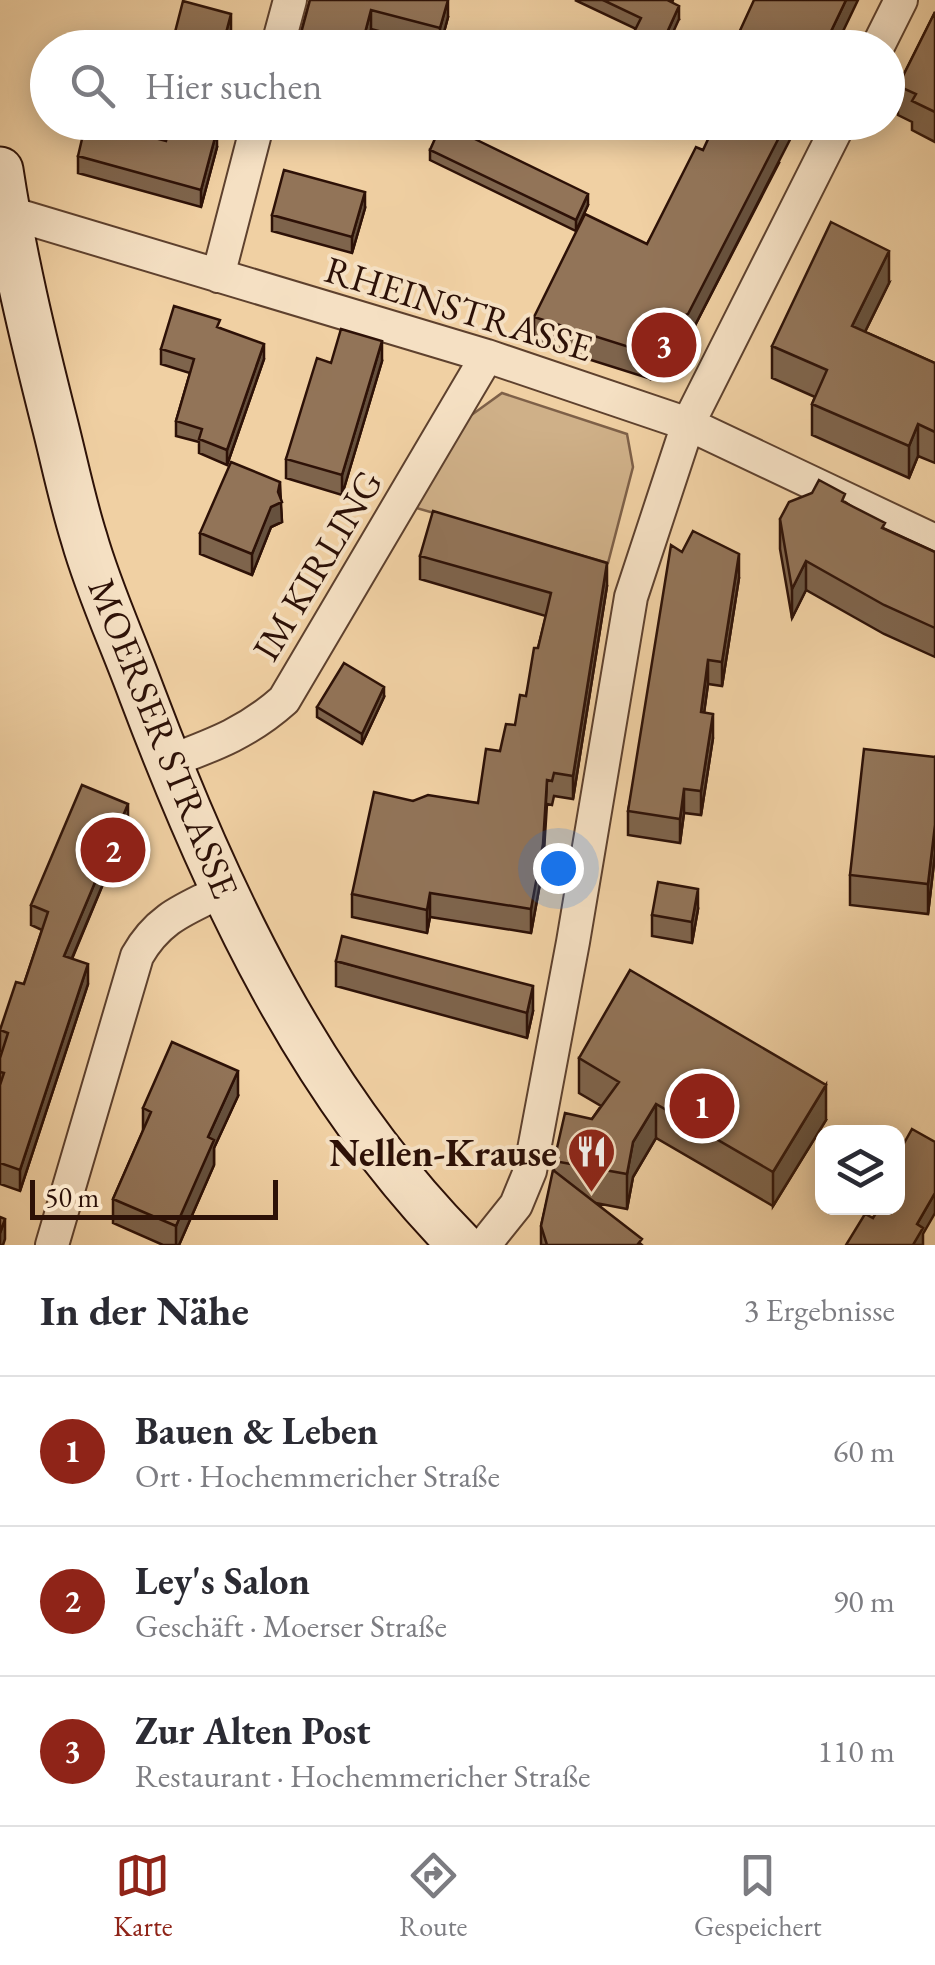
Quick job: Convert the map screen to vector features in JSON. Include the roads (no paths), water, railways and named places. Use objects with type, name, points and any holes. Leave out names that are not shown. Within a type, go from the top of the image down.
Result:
[{"type":"main road","name":"MOERSER STRASSE","points":[[2,197],[84,540],[168,762],[224,890],[286,1013],[331,1086],[419,1202],[461,1245]]},
{"type":"street","points":[[282,30],[290,0]]},
{"type":"street","points":[[886,30],[901,0]]},
{"type":"street","points":[[218,276],[253,140]]},
{"type":"street","points":[[484,1245],[516,1205],[530,1171],[631,598],[688,424],[831,140]]},
{"type":"street","name":"RHEINSTRASSE","points":[[2,197],[218,276],[487,356],[688,424],[935,541]]},
{"type":"street","name":"IM KIRLING","points":[[168,762],[258,724],[284,700],[487,356]]},
{"type":"street","points":[[52,1245],[137,956],[151,932],[174,914],[224,890]]},
{"type":"place","name":"Zur Alten Post","points":[[664,345]]},
{"type":"place","name":"Ley's Salon","points":[[113,850]]},
{"type":"place","name":"Bauen & Leben","points":[[702,1106]]},
{"type":"place","name":"Nellen-Krause","points":[[592,1194]]}]
